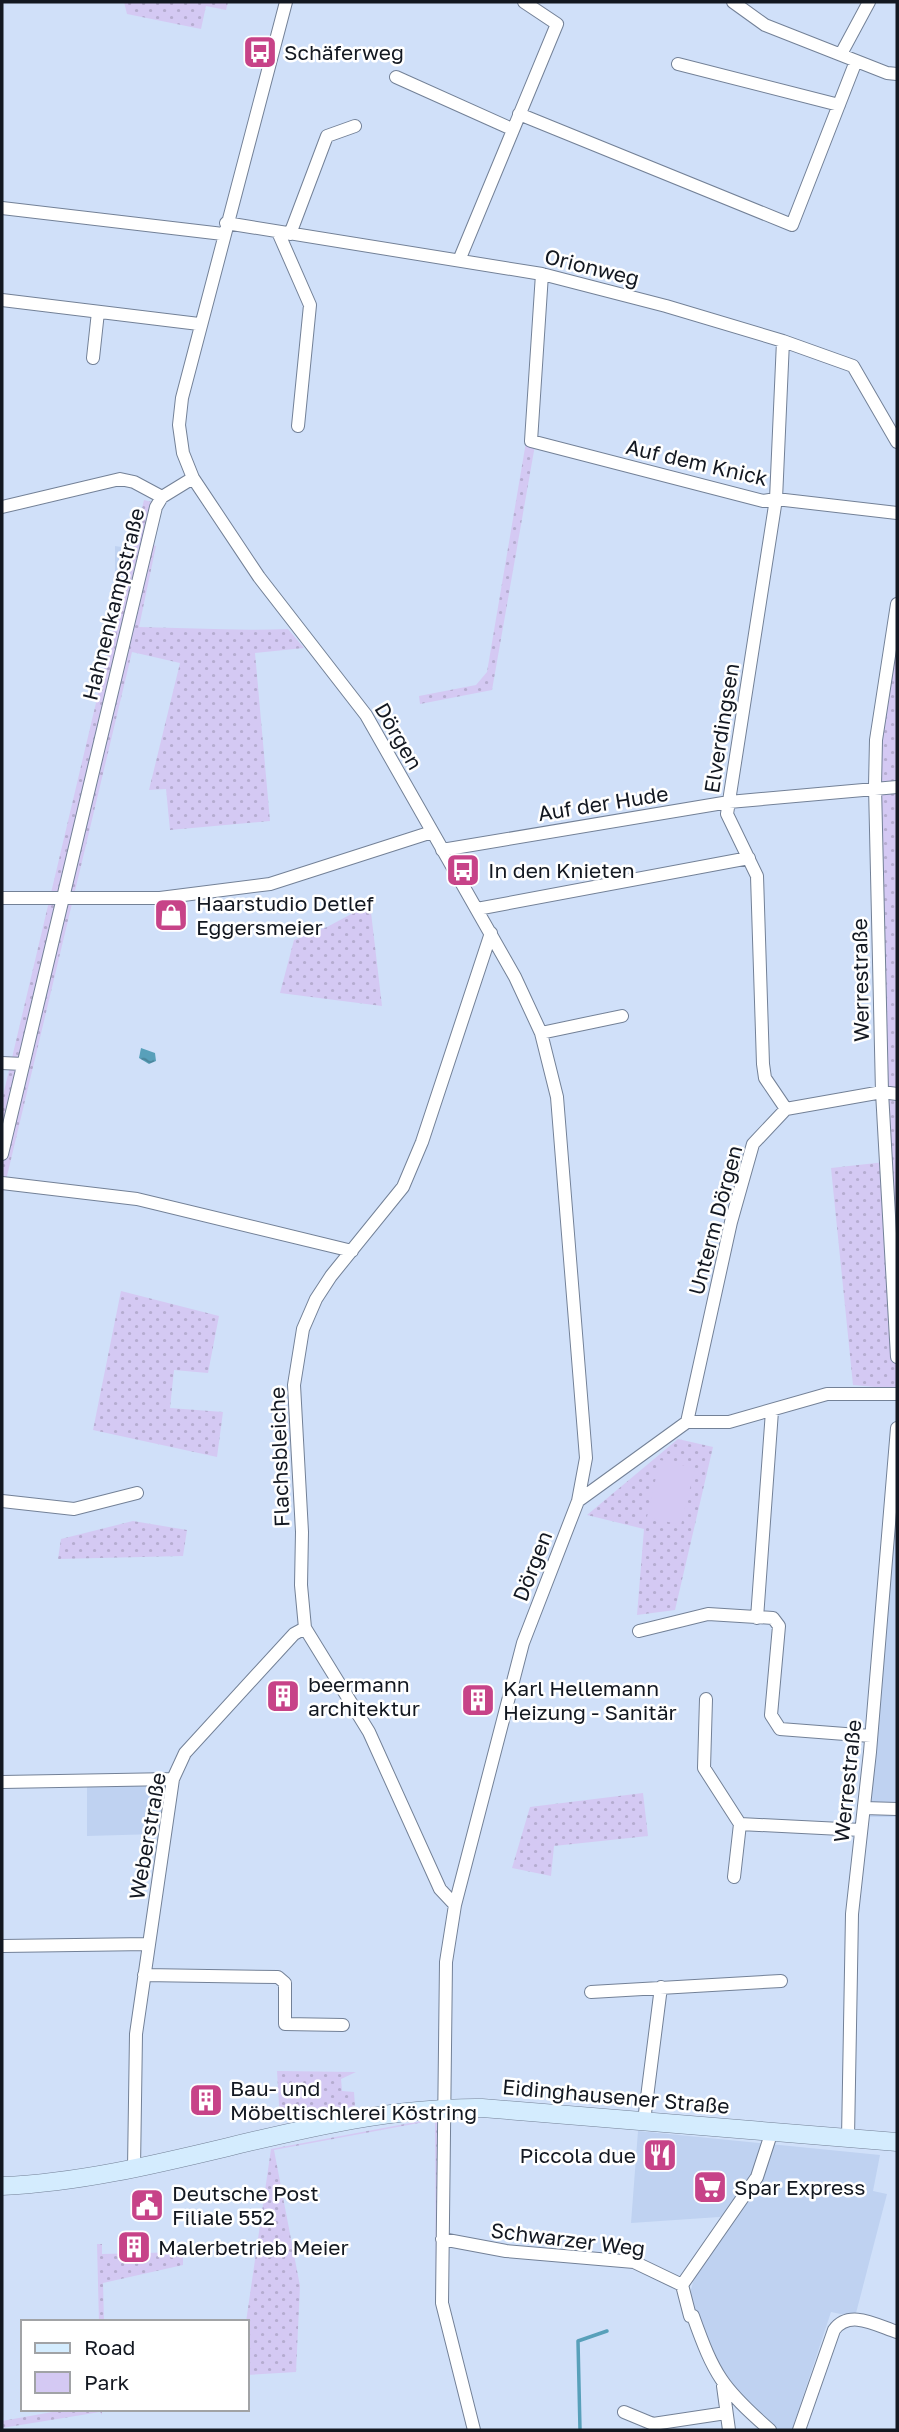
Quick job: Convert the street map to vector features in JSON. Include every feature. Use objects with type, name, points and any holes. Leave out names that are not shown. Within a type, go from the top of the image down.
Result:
[{"type":"main road","name":"Eidinghausener Straße","points":[[2,2186],[71,2179],[134,2168],[363,2117],[442,2107],[772,2131],[897,2143]]},
{"type":"street","points":[[193,478],[183,453],[179,425],[199,324],[286,2]]},
{"type":"street","points":[[460,258],[557,24],[524,2]]},
{"type":"street","points":[[733,2],[765,24],[856,61],[897,74]]},
{"type":"street","points":[[841,54],[869,2]]},
{"type":"street","points":[[519,114],[793,225],[856,61]]},
{"type":"street","points":[[678,64],[839,105]]},
{"type":"street","points":[[396,77],[512,129]]},
{"type":"street","points":[[298,426],[310,305],[284,233],[327,136],[355,125]]},
{"type":"street","name":"Orionweg","points":[[2,208],[284,233],[460,258],[542,274],[666,306],[783,341],[853,366],[897,442]]},
{"type":"street","name":"Auf dem Knick","points":[[542,274],[531,441],[763,501],[776,499],[897,513]]},
{"type":"street","points":[[2,300],[199,324]]},
{"type":"street","points":[[93,358],[98,312]]},
{"type":"street","name":"Elverdingsen","points":[[783,341],[776,499],[727,814],[757,876],[762,1064],[765,1078],[786,1109]]},
{"type":"street","name":"Hahnenkampstraße","points":[[2,1154],[156,507],[163,497],[193,478]]},
{"type":"street","name":"Dörgen","points":[[193,478],[259,577],[366,715],[491,933],[541,1033],[557,1097],[577,1315],[586,1458],[578,1501],[523,1643],[455,1905],[446,1962],[442,2107]]},
{"type":"street","points":[[2,508],[120,479],[134,482],[163,497]]},
{"type":"street","name":"Werrestraße","points":[[897,604],[876,740],[875,786],[883,1092],[897,1357]]},
{"type":"street","name":"Auf der Hude","points":[[442,850],[729,802],[875,786],[897,787]]},
{"type":"street","points":[[2,898],[160,898],[270,884],[432,832]]},
{"type":"street","points":[[477,909],[749,858]]},
{"type":"street","name":"Flachsbleiche","points":[[455,1905],[440,1889],[369,1732],[305,1629],[294,1385],[303,1329],[321,1291],[403,1187],[422,1142],[491,933]]},
{"type":"street","points":[[541,1033],[622,1016]]},
{"type":"street","points":[[2,1063],[23,1064]]},
{"type":"street","points":[[786,1109],[883,1092],[897,1094]]},
{"type":"street","name":"Unterm Dörgen","points":[[687,1422],[742,1174],[753,1144],[786,1109]]},
{"type":"street","points":[[2,1183],[137,1199],[352,1251]]},
{"type":"street","points":[[578,1501],[619,1468],[687,1422],[729,1422],[827,1394],[897,1394]]},
{"type":"street","points":[[757,1618],[772,1411]]},
{"type":"street","name":"Werrestraße","points":[[848,2138],[852,1927],[872,1736],[897,1428]]},
{"type":"street","points":[[2,1501],[74,1509],[138,1493]]},
{"type":"street","points":[[639,1631],[708,1614],[773,1618],[779,1626],[771,1715],[780,1729],[872,1736]]},
{"type":"street","name":"Weberstraße","points":[[134,2168],[133,2074],[144,1975],[173,1779],[185,1753],[294,1634],[305,1629]]},
{"type":"street","points":[[706,1699],[704,1768],[740,1824],[734,1877]]},
{"type":"street","points":[[2,1782],[173,1779]]},
{"type":"street","points":[[864,1808],[897,1809]]},
{"type":"street","points":[[740,1824],[861,1830]]},
{"type":"street","points":[[2,1946],[149,1944]]},
{"type":"street","points":[[144,1975],[278,1977],[285,1983],[285,2024],[342,2025]]},
{"type":"street","points":[[591,1992],[781,1981]]},
{"type":"street","points":[[644,2121],[661,1987]]},
{"type":"street","points":[[442,2107],[442,2303],[474,2430]]},
{"type":"street","points":[[770,2430],[722,2385],[712,2368],[693,2316],[690,2316],[682,2285],[757,2177],[772,2131]]},
{"type":"street","name":"Schwarzer Weg","points":[[442,2239],[506,2251],[634,2262],[658,2270],[682,2285]]},
{"type":"street","points":[[799,2430],[834,2330],[841,2321],[850,2318],[897,2332]]},
{"type":"street","points":[[722,2385],[729,2430]]},
{"type":"street","points":[[624,2412],[653,2424],[726,2413]]},
{"type":"shaded area","points":[[115,546],[134,549],[127,579],[115,579]]},
{"type":"shaded area","points":[[897,1498],[897,1817],[870,1817]]},
{"type":"shaded area","points":[[167,1773],[157,1834],[87,1836],[87,1774]]},
{"type":"shaded area","points":[[638,2131],[880,2155],[873,2191],[887,2194],[855,2317],[831,2312],[792,2430],[776,2430],[717,2369],[687,2304],[694,2279],[734,2216],[631,2223]]},
{"type":"green space","points":[[124,2],[228,2],[226,10],[206,6],[201,29],[127,14]]},
{"type":"green space","points":[[526,442],[535,445],[492,690],[420,704],[419,696],[476,685],[487,672]]},
{"type":"green space","points":[[144,500],[160,504],[150,544],[156,546],[139,627],[288,629],[304,648],[255,653],[270,821],[170,830],[166,789],[149,790],[180,663],[132,652],[2,1197],[2,1100]]},
{"type":"green space","points":[[897,617],[897,1389],[853,1385],[831,1168],[885,1162],[877,740]]},
{"type":"green space","points":[[370,904],[382,1006],[280,993],[294,940],[327,927]]},
{"type":"green space","points":[[121,1291],[219,1316],[208,1373],[174,1370],[170,1408],[223,1412],[217,1457],[93,1430]]},
{"type":"green space","points":[[678,1439],[713,1447],[675,1610],[637,1615],[644,1529],[587,1515]]},
{"type":"green space","points":[[660,1460],[695,1468],[681,1525],[647,1517]]},
{"type":"green space","points":[[133,1521],[187,1530],[183,1556],[58,1559],[61,1539]]},
{"type":"green space","points":[[643,1793],[648,1836],[554,1846],[551,1876],[512,1868],[530,1807]]},
{"type":"green space","points":[[277,2071],[356,2072],[341,2079],[342,2091],[354,2092],[355,2106],[280,2121]]},
{"type":"green space","points":[[437,2118],[440,2304],[471,2430],[467,2430],[436,2305],[435,2120],[274,2150],[300,2286],[296,2372],[248,2375],[246,2320],[271,2149]]},
{"type":"green space","points":[[97,2244],[102,2244],[102,2254],[183,2252],[183,2265],[103,2283],[104,2320],[99,2320]]},
{"type":"green space","points":[[58,2411],[102,2411],[102,2415],[100,2412],[2,2428],[2,2421]]},
{"type":"water","points":[[141,1048],[155,1053],[156,1061],[149,1064],[139,1058]]},
{"type":"waterway","points":[[580,2430],[578,2341],[607,2331]]},
{"type":"place","name":"Schäferweg","points":[[260,52]]},
{"type":"place","name":"In den Knieten","points":[[463,870]]},
{"type":"place","name":"Haarstudio Detlef Eggersmeier","points":[[171,915]]},
{"type":"place","name":"beermann architektur","points":[[283,1696]]},
{"type":"place","name":"Karl Hellemann Heizung - Sanitär","points":[[478,1700]]},
{"type":"place","name":"Bau- und Möbeltischlerei Köstring","points":[[206,2100]]},
{"type":"place","name":"Piccola due","points":[[660,2155]]},
{"type":"place","name":"Spar Express","points":[[710,2187]]},
{"type":"place","name":"Deutsche Post Filiale 552","points":[[147,2205]]},
{"type":"place","name":"Malerbetrieb Meier","points":[[134,2247]]}]
